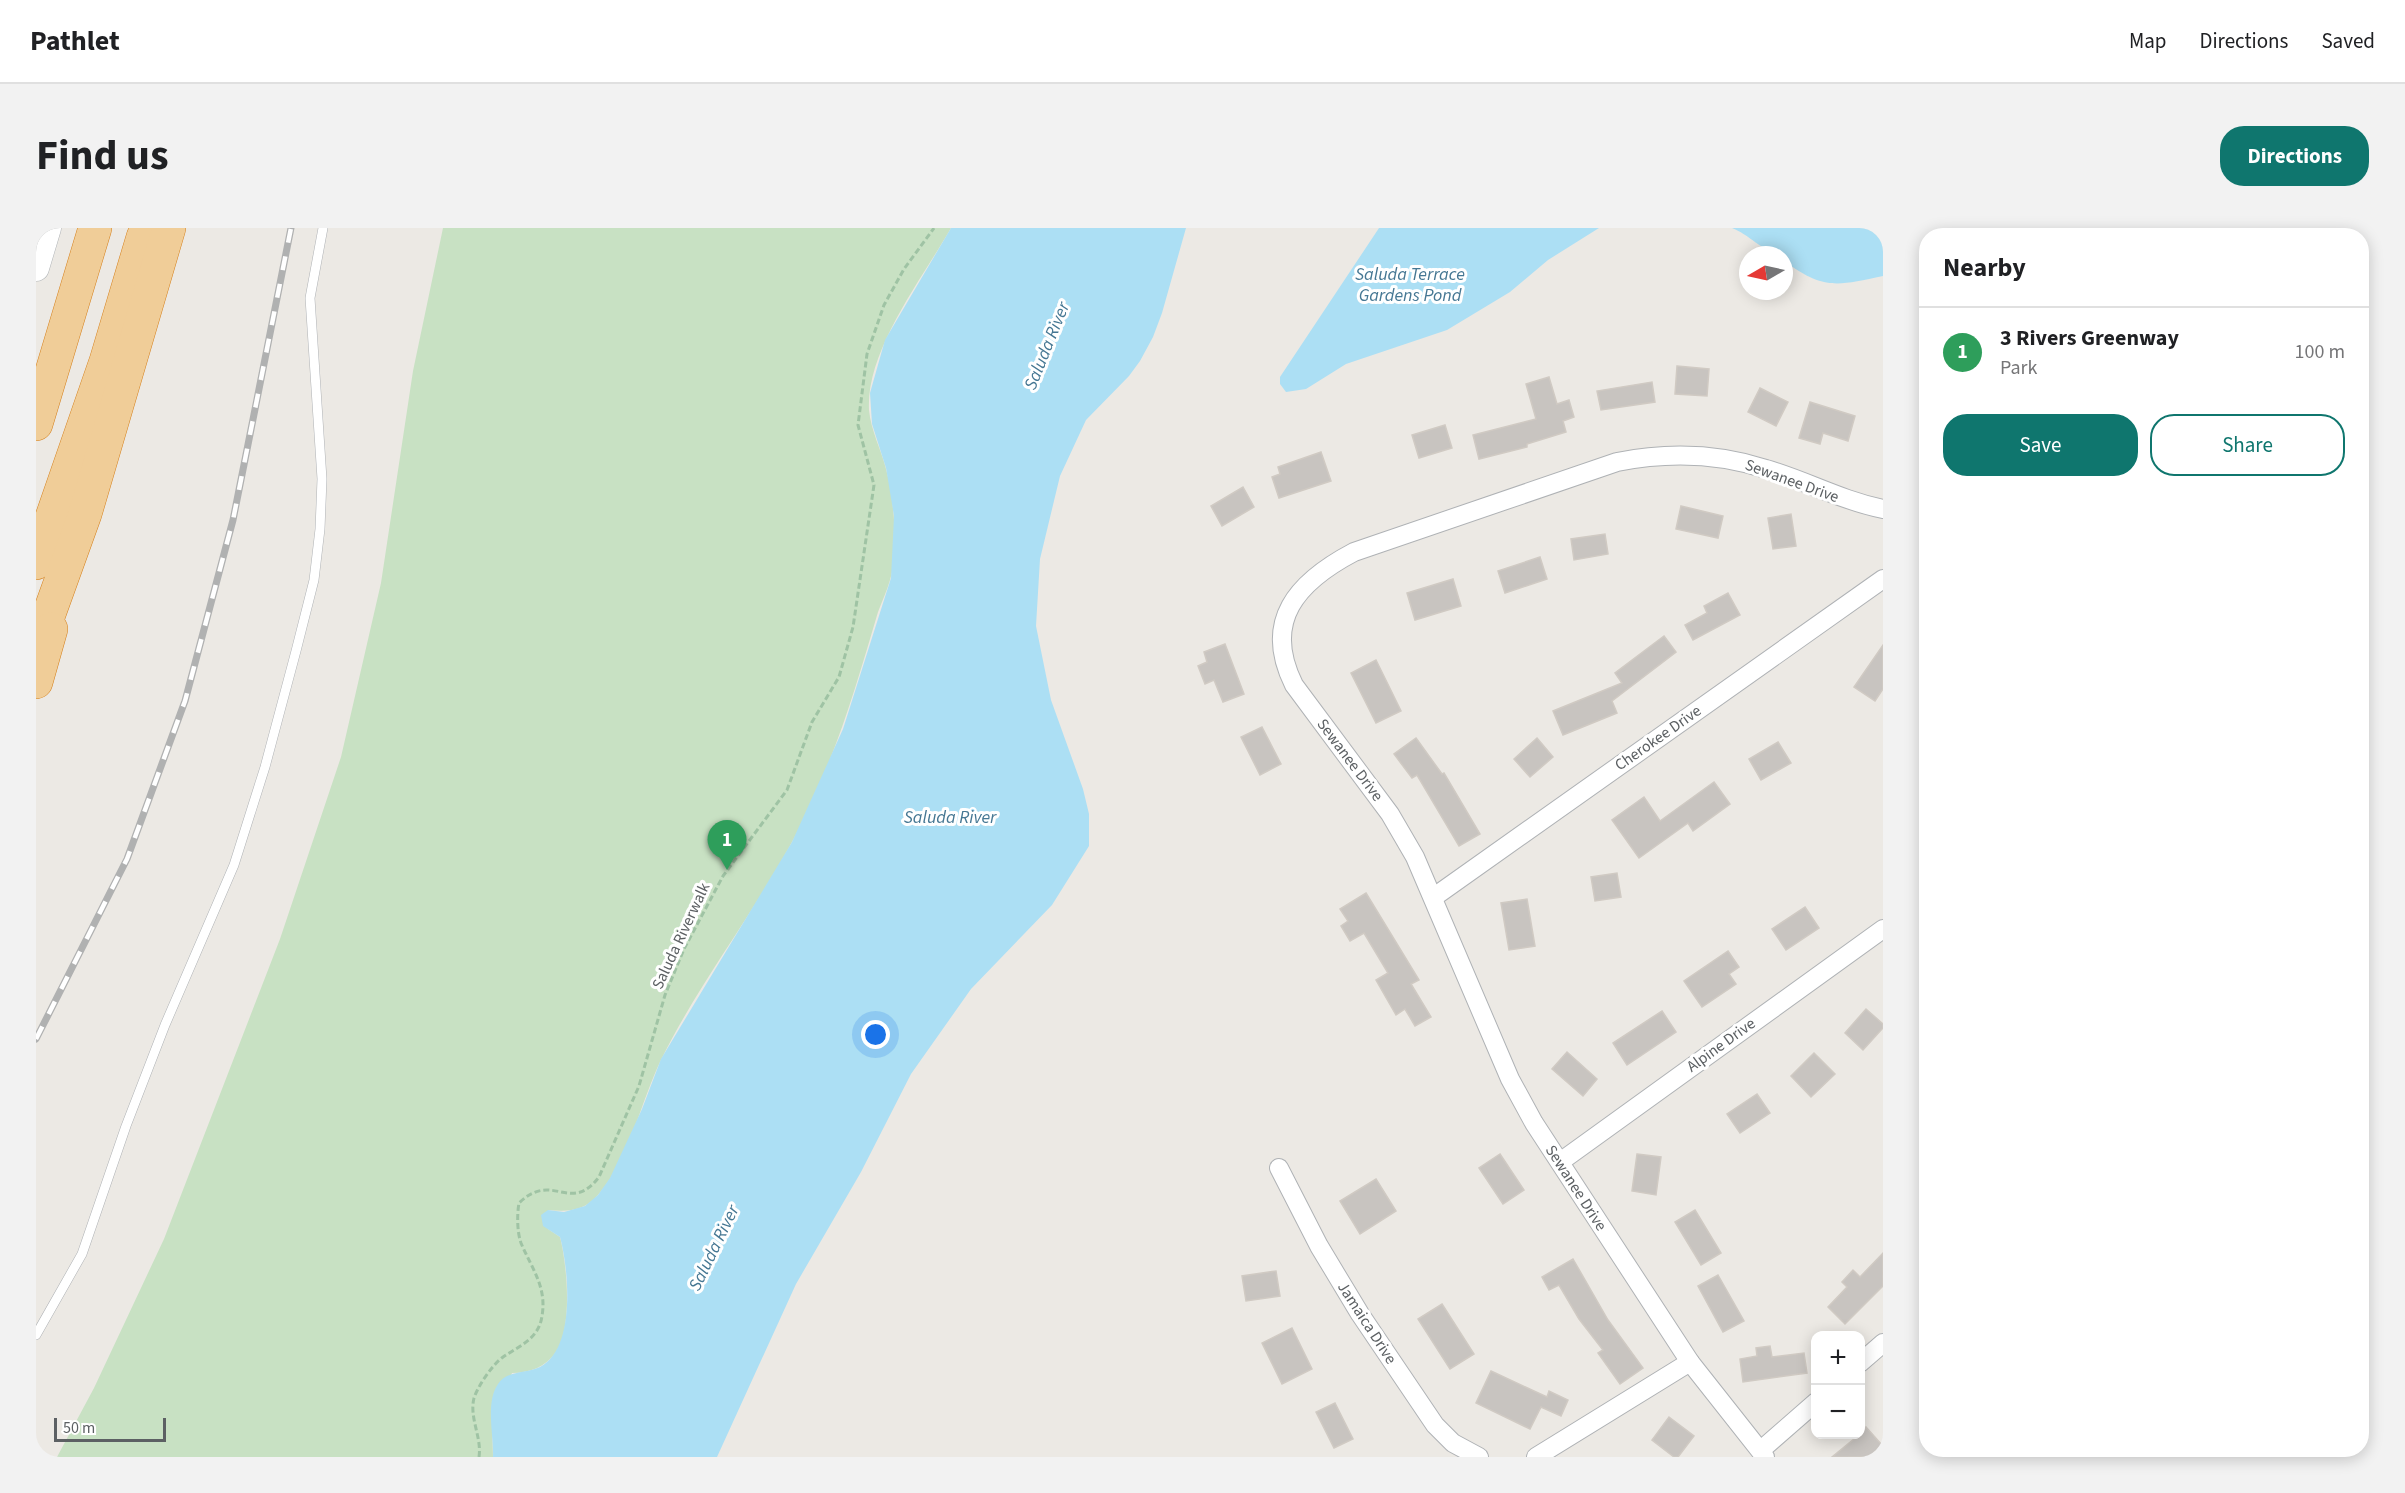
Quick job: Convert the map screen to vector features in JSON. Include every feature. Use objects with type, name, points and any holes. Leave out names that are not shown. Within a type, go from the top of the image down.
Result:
[{"type":"highway","points":[[36,424],[95,228]]},
{"type":"highway","points":[[36,563],[106,361],[146,228]]},
{"type":"highway","points":[[36,682],[169,228]]},
{"type":"highway","points":[[36,650],[85,514]]},
{"type":"street","points":[[36,268],[48,228]]},
{"type":"street","name":"Sewanee Drive","points":[[1763,1454],[1690,1362],[1560,1162],[1510,1079],[1415,857],[1390,814],[1294,685],[1283,663],[1281,639],[1286,614],[1302,589],[1323,568],[1365,549],[1617,462],[1651,455],[1695,455],[1744,463],[1768,469],[1844,500],[1883,509]]},
{"type":"street","name":"Cherokee Drive","points":[[1434,897],[1883,579]]},
{"type":"street","name":"Alpine Drive","points":[[1560,1162],[1883,929]]},
{"type":"street","name":"Jamaica Drive","points":[[1280,1168],[1319,1246],[1360,1314],[1435,1425],[1453,1443],[1479,1457]]},
{"type":"street","points":[[1865,1359],[1883,1343]]},
{"type":"street","points":[[1536,1457],[1690,1362]]},
{"type":"street","points":[[1763,1454],[1811,1406]]},
{"type":"lane","points":[[36,1335],[82,1254],[157,1048],[234,865],[265,767],[296,651],[314,580],[320,529],[321,457],[310,298],[323,228]]},
{"type":"path","name":"Saluda Riverwalk","points":[[479,1457],[479,1437],[473,1412],[478,1389],[500,1358],[526,1343],[542,1321],[543,1290],[520,1241],[519,1203],[530,1194],[553,1189],[579,1195],[591,1188],[599,1177],[639,1086],[675,969],[723,876],[787,790],[812,722],[836,685],[853,627],[872,507],[872,473],[859,437],[858,425],[867,354],[884,305],[904,269],[934,228]]},
{"type":"green space","points":[[443,228],[951,228],[886,339],[876,363],[870,387],[870,418],[886,469],[893,510],[895,540],[893,568],[889,584],[831,758],[806,814],[792,842],[692,1003],[662,1058],[619,1164],[598,1195],[587,1204],[569,1210],[548,1210],[548,1229],[560,1237],[565,1263],[567,1312],[565,1328],[556,1352],[547,1362],[525,1372],[512,1373],[492,1423],[493,1457],[57,1457],[94,1388],[164,1239],[280,939],[341,757],[381,583],[413,371]]},
{"type":"water","name":"Saluda River","points":[[951,228],[1186,228],[1153,337],[1129,376],[1086,420],[1060,476],[1040,559],[1036,626],[1051,700],[1083,789],[1089,814],[1089,846],[1052,905],[971,989],[911,1074],[861,1172],[796,1284],[717,1457],[493,1457],[491,1410],[498,1384],[506,1376],[535,1369],[552,1358],[560,1344],[565,1327],[566,1269],[560,1237],[543,1226],[541,1215],[548,1210],[564,1212],[585,1206],[598,1195],[610,1178],[642,1109],[661,1059],[792,842],[843,729],[891,578],[894,516],[886,468],[872,424],[870,393],[885,340]]},
{"type":"water","name":"Saluda Terrace Gardens Pond","points":[[1379,228],[1599,228],[1548,260],[1510,292],[1447,330],[1346,364],[1306,389],[1286,392],[1280,384],[1280,377]]},
{"type":"water","points":[[1732,228],[1883,228],[1883,276],[1842,283],[1821,281],[1793,267],[1793,246],[1761,246]]},
{"type":"building","points":[[1677,366],[1709,369],[1707,396],[1675,394]]},
{"type":"building","points":[[1549,377],[1557,404],[1569,400],[1574,417],[1563,421],[1566,432],[1527,444],[1527,447],[1479,459],[1473,435],[1536,419],[1526,384]]},
{"type":"building","points":[[1652,382],[1655,402],[1601,410],[1597,391]]},
{"type":"building","points":[[1760,388],[1788,402],[1776,426],[1748,412]]},
{"type":"building","points":[[1810,402],[1855,416],[1848,441],[1823,433],[1820,444],[1799,438]]},
{"type":"building","points":[[1445,425],[1452,448],[1419,458],[1412,435]]},
{"type":"building","points":[[1321,452],[1331,481],[1279,498],[1272,477],[1280,474],[1278,467]]},
{"type":"building","points":[[1243,487],[1254,507],[1222,526],[1211,506]]},
{"type":"building","points":[[1681,506],[1723,516],[1718,538],[1676,529]]},
{"type":"building","points":[[1791,514],[1796,546],[1773,549],[1768,518]]},
{"type":"building","points":[[1605,534],[1608,554],[1574,560],[1571,539]]},
{"type":"building","points":[[1540,557],[1547,579],[1505,593],[1498,571]]},
{"type":"building","points":[[1453,579],[1461,606],[1415,620],[1407,593]]},
{"type":"building","points":[[1728,593],[1740,615],[1693,640],[1685,625],[1707,613],[1704,606]]},
{"type":"building","points":[[1664,636],[1676,652],[1612,701],[1617,713],[1563,735],[1553,711],[1622,683],[1615,673]]},
{"type":"building","points":[[1225,644],[1244,694],[1223,702],[1214,680],[1205,684],[1198,666],[1207,662],[1204,652]]},
{"type":"building","points":[[1883,645],[1883,689],[1875,701],[1854,687]]},
{"type":"building","points":[[1376,660],[1401,711],[1376,723],[1351,673]]},
{"type":"building","points":[[1262,727],[1281,764],[1260,775],[1241,737]]},
{"type":"building","points":[[1416,738],[1442,774],[1444,773],[1480,834],[1459,846],[1417,775],[1412,778],[1394,754]]},
{"type":"building","points":[[1537,738],[1553,757],[1530,777],[1514,759]]},
{"type":"building","points":[[1778,742],[1791,763],[1761,780],[1749,759]]},
{"type":"building","points":[[1714,782],[1730,804],[1693,831],[1688,823],[1639,858],[1612,820],[1644,797],[1660,821]]},
{"type":"building","points":[[1617,873],[1621,897],[1595,901],[1591,877]]},
{"type":"building","points":[[1366,893],[1419,980],[1411,984],[1431,1017],[1415,1026],[1405,1009],[1396,1015],[1376,980],[1388,973],[1364,933],[1350,941],[1341,926],[1348,921],[1340,909]]},
{"type":"building","points":[[1527,899],[1535,946],[1509,950],[1501,903]]},
{"type":"building","points":[[1805,907],[1819,928],[1786,950],[1772,929]]},
{"type":"building","points":[[1728,951],[1739,967],[1729,974],[1736,984],[1702,1007],[1684,981]]},
{"type":"building","points":[[1866,1009],[1883,1024],[1883,1028],[1863,1050],[1845,1033]]},
{"type":"building","points":[[1662,1011],[1676,1032],[1627,1065],[1613,1043]]},
{"type":"building","points":[[1567,1052],[1597,1079],[1583,1096],[1552,1069]]},
{"type":"building","points":[[1814,1053],[1835,1074],[1811,1097],[1791,1076]]},
{"type":"building","points":[[1757,1094],[1770,1113],[1740,1133],[1727,1114]]},
{"type":"building","points":[[1500,1154],[1524,1190],[1503,1204],[1479,1168]]},
{"type":"building","points":[[1637,1154],[1661,1157],[1656,1195],[1632,1191]]},
{"type":"building","points":[[1376,1179],[1396,1211],[1360,1234],[1340,1201]]},
{"type":"building","points":[[1695,1210],[1721,1253],[1701,1265],[1675,1222]]},
{"type":"building","points":[[1883,1253],[1883,1286],[1845,1324],[1828,1307],[1847,1287],[1842,1282],[1853,1270],[1860,1277]]},
{"type":"building","points":[[1573,1259],[1608,1320],[1643,1368],[1620,1384],[1598,1353],[1603,1350],[1579,1319],[1559,1285],[1549,1290],[1542,1277]]},
{"type":"building","points":[[1276,1271],[1280,1296],[1246,1301],[1242,1276]]},
{"type":"building","points":[[1718,1275],[1744,1321],[1723,1332],[1698,1286]]},
{"type":"building","points":[[1442,1304],[1474,1354],[1450,1369],[1418,1319]]},
{"type":"building","points":[[1292,1328],[1312,1369],[1282,1384],[1262,1343]]},
{"type":"building","points":[[1770,1346],[1772,1357],[1804,1353],[1807,1373],[1743,1382],[1740,1359],[1757,1356],[1756,1348]]},
{"type":"building","points":[[1491,1371],[1547,1397],[1549,1391],[1568,1400],[1561,1416],[1541,1407],[1530,1429],[1476,1403]]},
{"type":"building","points":[[1335,1403],[1353,1439],[1334,1448],[1316,1412]]},
{"type":"building","points":[[1669,1417],[1694,1436],[1678,1457],[1674,1457],[1652,1440]]},
{"type":"building","points":[[1865,1428],[1883,1446],[1883,1457],[1832,1457],[1854,1439],[1865,1439]]},
{"type":"railway","points":[[36,1039],[127,859],[185,701],[233,520],[291,228]]},
{"type":"place","name":"3 Rivers Greenway","points":[[727,870]]}]
